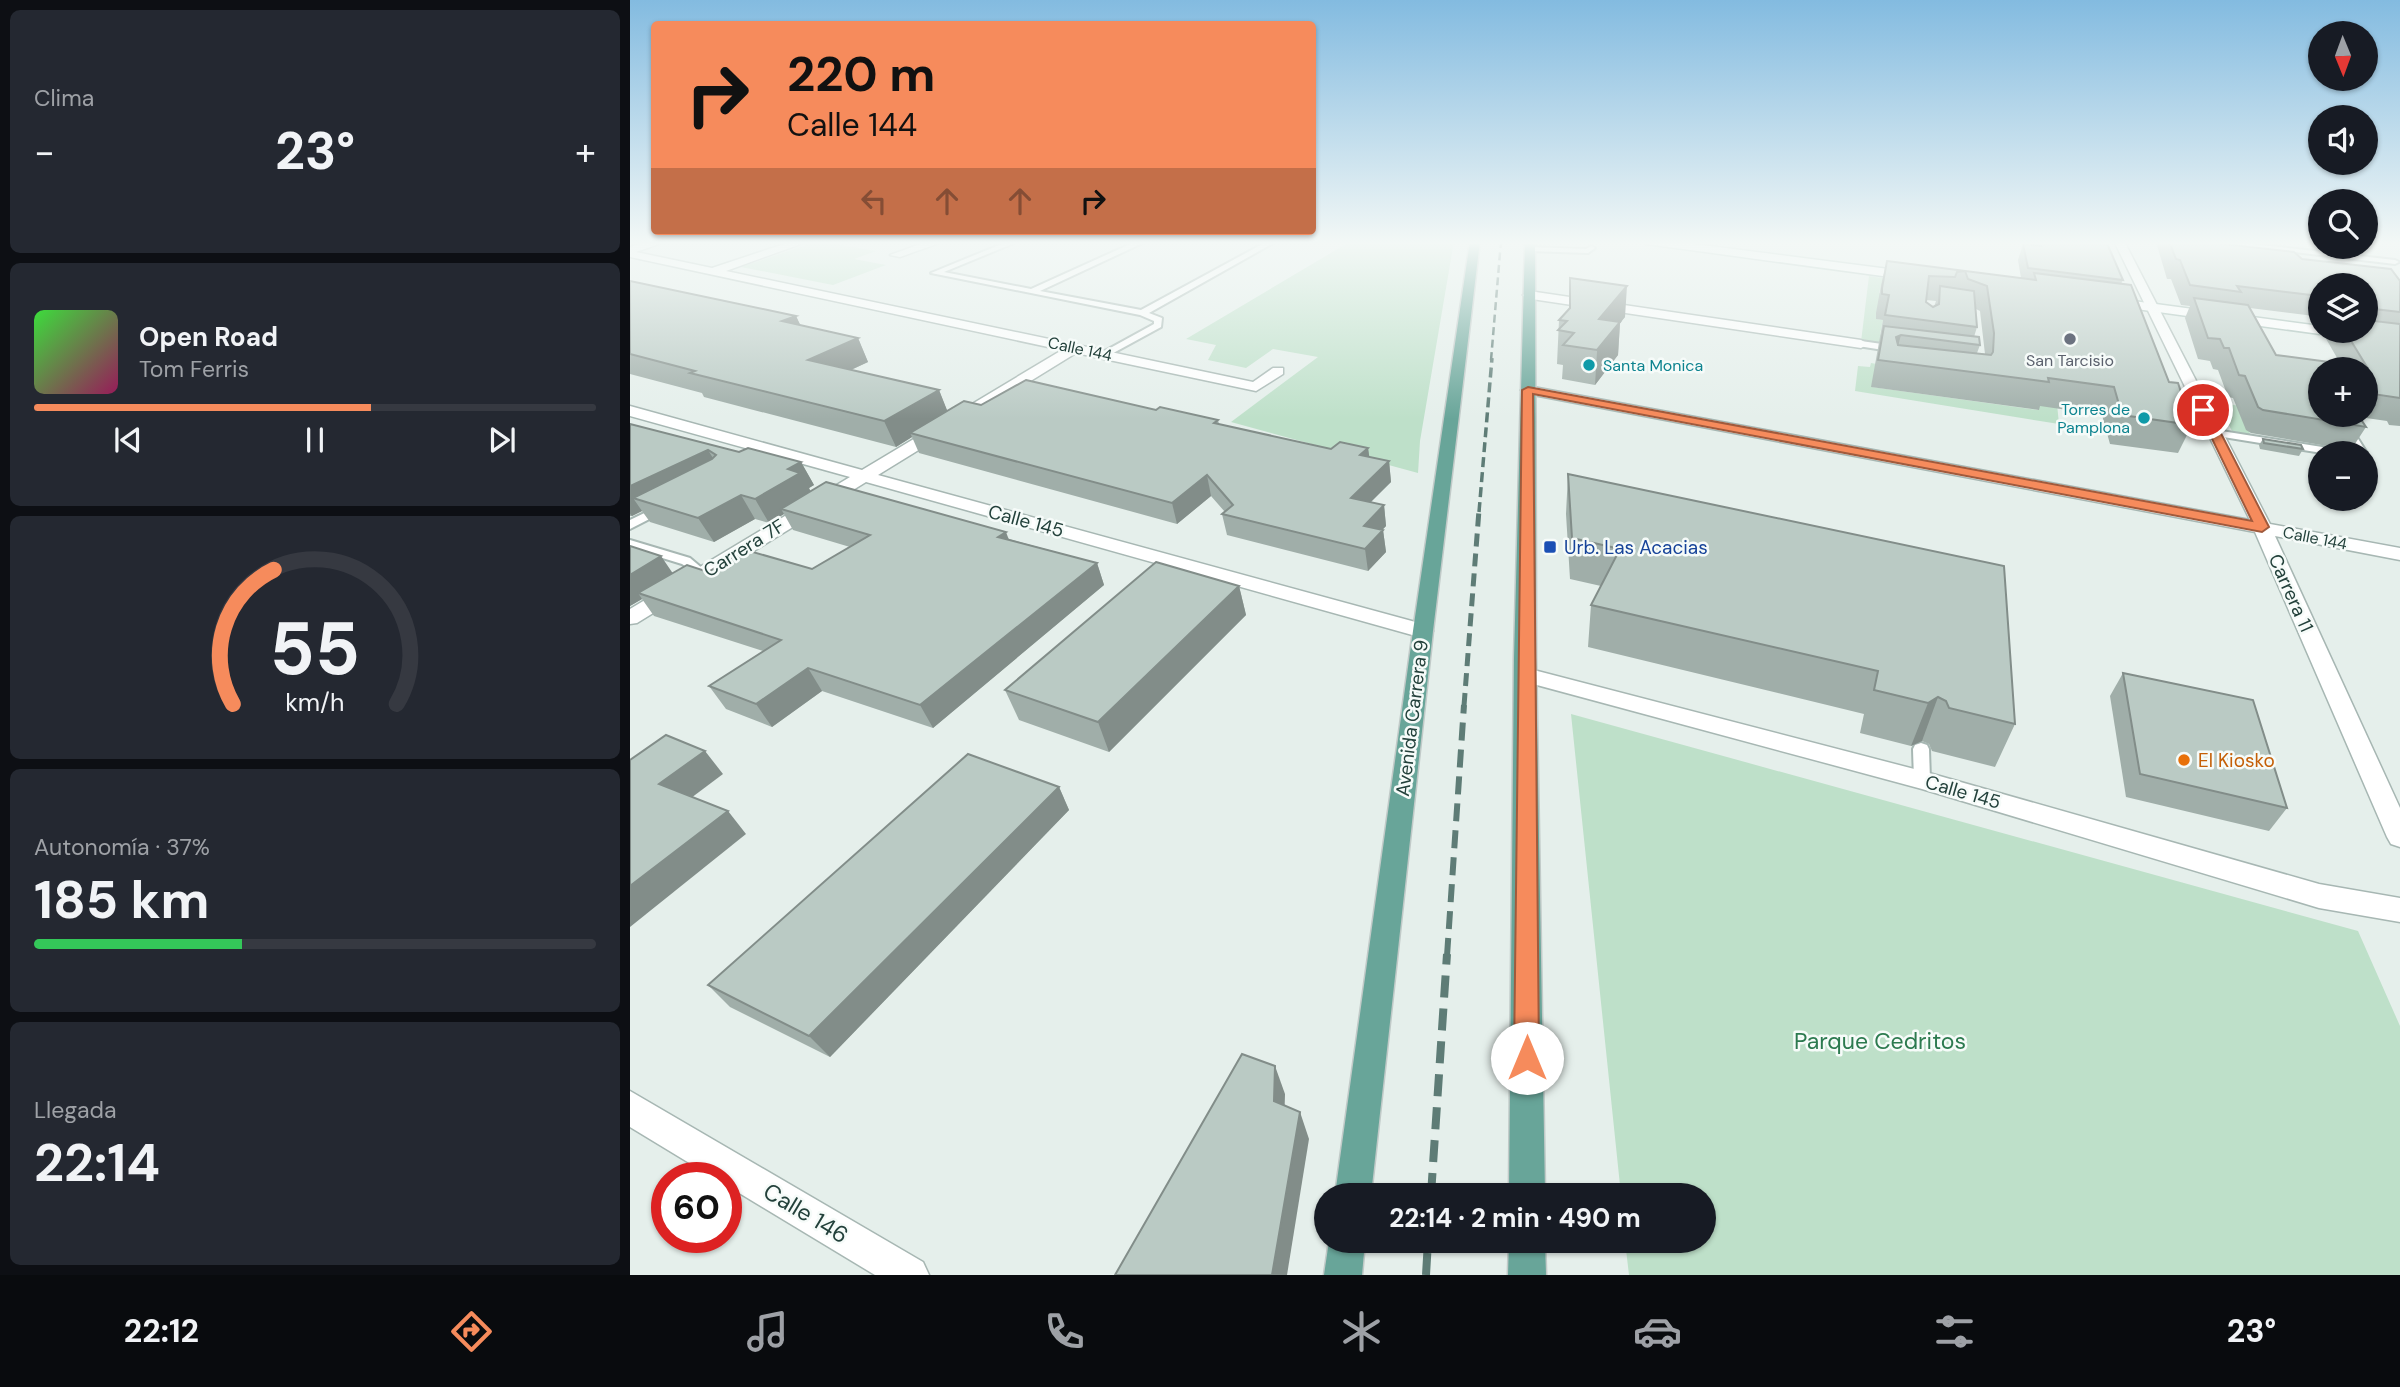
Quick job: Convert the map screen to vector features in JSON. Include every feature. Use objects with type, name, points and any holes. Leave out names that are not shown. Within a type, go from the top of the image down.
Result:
[{"type":"main road","name":"Avenida Carrera 9","points":[[1354,1183],[1467,300]]},
{"type":"main road","points":[[1527,1183],[1526,675],[1529,300]]},
{"type":"main road","points":[[1343,1275],[1346,1253]]},
{"type":"main road","points":[[1527,1253],[1527,1275]]},
{"type":"street","name":"Calle 144","points":[[851,300],[1256,387],[1278,371]]},
{"type":"street","points":[[1566,300],[1861,344]]},
{"type":"street","points":[[2099,300],[2308,328]]},
{"type":"street","name":"Carrera 11","points":[[2148,300],[2262,527],[2400,837]]},
{"type":"street","name":"Carrera 7F","points":[[630,618],[861,475],[1075,348]]},
{"type":"street","name":"Calle 144","points":[[1528,390],[2400,554]]},
{"type":"street","name":"Calle 145","points":[[630,411],[1423,631]]},
{"type":"street","points":[[651,435],[676,423]]},
{"type":"street","name":"Calle 145","points":[[1526,675],[1922,780],[2319,896],[2400,910]]},
{"type":"street","name":"Calle 146","points":[[630,1108],[910,1275]]},
{"type":"lane","points":[[1076,300],[1142,313],[1159,320],[1158,325],[1106,354]]},
{"type":"lane","points":[[1142,313],[1165,300]]},
{"type":"lane","points":[[1861,344],[1913,351]]},
{"type":"lane","points":[[2215,433],[2308,448]]},
{"type":"lane","points":[[630,525],[676,501]]},
{"type":"lane","points":[[630,544],[686,561],[703,574]]},
{"type":"lane","points":[[1921,749],[1922,780]]},
{"type":"green space","points":[[1251,300],[1444,300],[1420,441],[1418,473],[1231,422],[1318,357],[1273,349],[1246,368],[1208,360],[1216,345],[1186,339]]},
{"type":"green space","points":[[1866,300],[1898,300],[1877,319],[1883,320],[1880,334],[1889,346],[1861,342]]},
{"type":"green space","points":[[1974,300],[2056,394],[2059,424],[1855,391],[1858,366],[1870,367],[1871,363],[1883,365],[1872,387],[2038,410],[2033,382]]},
{"type":"green space","points":[[2217,402],[2240,406],[2242,419],[2252,437],[2233,433]]},
{"type":"green space","name":"Parque Cedritos","points":[[1571,714],[2358,931],[2400,1026],[2400,1275],[1629,1275],[1626,1253],[1716,1253],[1716,1183],[1620,1183]]},
{"type":"building","points":[[630,300],[722,300],[796,316],[782,321],[858,338],[808,360],[939,390],[884,421],[690,373],[695,371],[630,354]]},
{"type":"building","points":[[1570,300],[1615,300],[1599,319],[1620,322],[1597,350],[1563,345],[1574,333],[1558,330],[1567,321],[1559,320],[1570,308]]},
{"type":"building","points":[[1888,300],[1926,300],[1933,307],[1939,304],[1939,300],[1975,300],[1977,327],[1885,315]]},
{"type":"building","points":[[1989,300],[2137,300],[2169,382],[2178,383],[2192,425],[2122,415],[2114,387],[2048,378],[2049,382],[1878,360],[1884,326],[1979,337],[1980,345],[1901,335],[1896,337],[1898,345],[1991,355],[1994,333]]},
{"type":"building","points":[[2195,300],[2248,305],[2276,355],[2308,359],[2308,417],[2258,407],[2245,376],[2239,375],[2229,348],[2224,348],[2220,339],[2208,338]]},
{"type":"building","points":[[2378,300],[2400,300],[2400,312],[2378,309]]},
{"type":"building","points":[[2378,321],[2400,324],[2400,398],[2378,395],[2378,357],[2361,357],[2352,343],[2378,343]]},
{"type":"building","points":[[1026,380],[1156,410],[1160,407],[1218,420],[1214,423],[1331,449],[1340,442],[1368,448],[1360,455],[1389,461],[1351,498],[1384,505],[1364,526],[1383,530],[1365,549],[1222,514],[1233,505],[1207,475],[1172,503],[910,433],[964,401],[981,405]]},
{"type":"building","points":[[630,424],[739,452],[748,448],[801,462],[788,469],[800,473],[755,499],[741,495],[698,518],[633,498],[716,455],[708,450],[630,486]]},
{"type":"building","points":[[2263,439],[2301,445],[2303,449],[2264,443]]},
{"type":"building","points":[[1568,474],[2004,566],[2015,724],[1949,708],[1946,701],[1938,697],[1928,703],[1874,690],[1878,671],[1591,605],[1620,549],[1572,538]]},
{"type":"building","points":[[826,482],[1006,532],[998,537],[1097,563],[920,705],[808,668],[756,704],[709,686],[781,640],[638,593],[687,565],[708,572],[746,550],[812,569],[870,535],[781,509]]},
{"type":"building","points":[[630,546],[661,556],[630,575]]},
{"type":"building","points":[[1156,562],[1239,586],[1098,722],[1005,690]]},
{"type":"building","name":"El Kiosko","points":[[2123,673],[2253,700],[2287,808],[2140,774]]},
{"type":"building","points":[[666,735],[705,751],[659,784],[728,811],[630,886],[630,760]]},
{"type":"building","points":[[968,754],[1059,787],[809,1036],[708,985]]},
{"type":"building","points":[[1242,1054],[1275,1066],[1274,1101],[1300,1112],[1272,1275],[1115,1275]]},
{"type":"railway","points":[[1491,360],[1496,300]]},
{"type":"railway","points":[[1479,512],[1492,358]]},
{"type":"railway","points":[[1464,706],[1479,510]]},
{"type":"railway","points":[[1447,956],[1464,705]]},
{"type":"railway","points":[[1432,1183],[1447,954]]},
{"type":"railway","points":[[1426,1275],[1427,1253]]},
{"type":"place","name":"San Tarcisio","points":[[2070,339]]},
{"type":"place","name":"Santa Monica","points":[[1589,365]]},
{"type":"place","name":"Torres de Pamplona","points":[[2144,418]]},
{"type":"place","name":"Urb. Las Acacias","points":[[1550,547]]},
{"type":"place","name":"El Kiosko","points":[[2184,760]]},
{"type":"route","points":[[1527,1058],[1525,658],[1528,390],[2262,527],[2203,410]]}]
